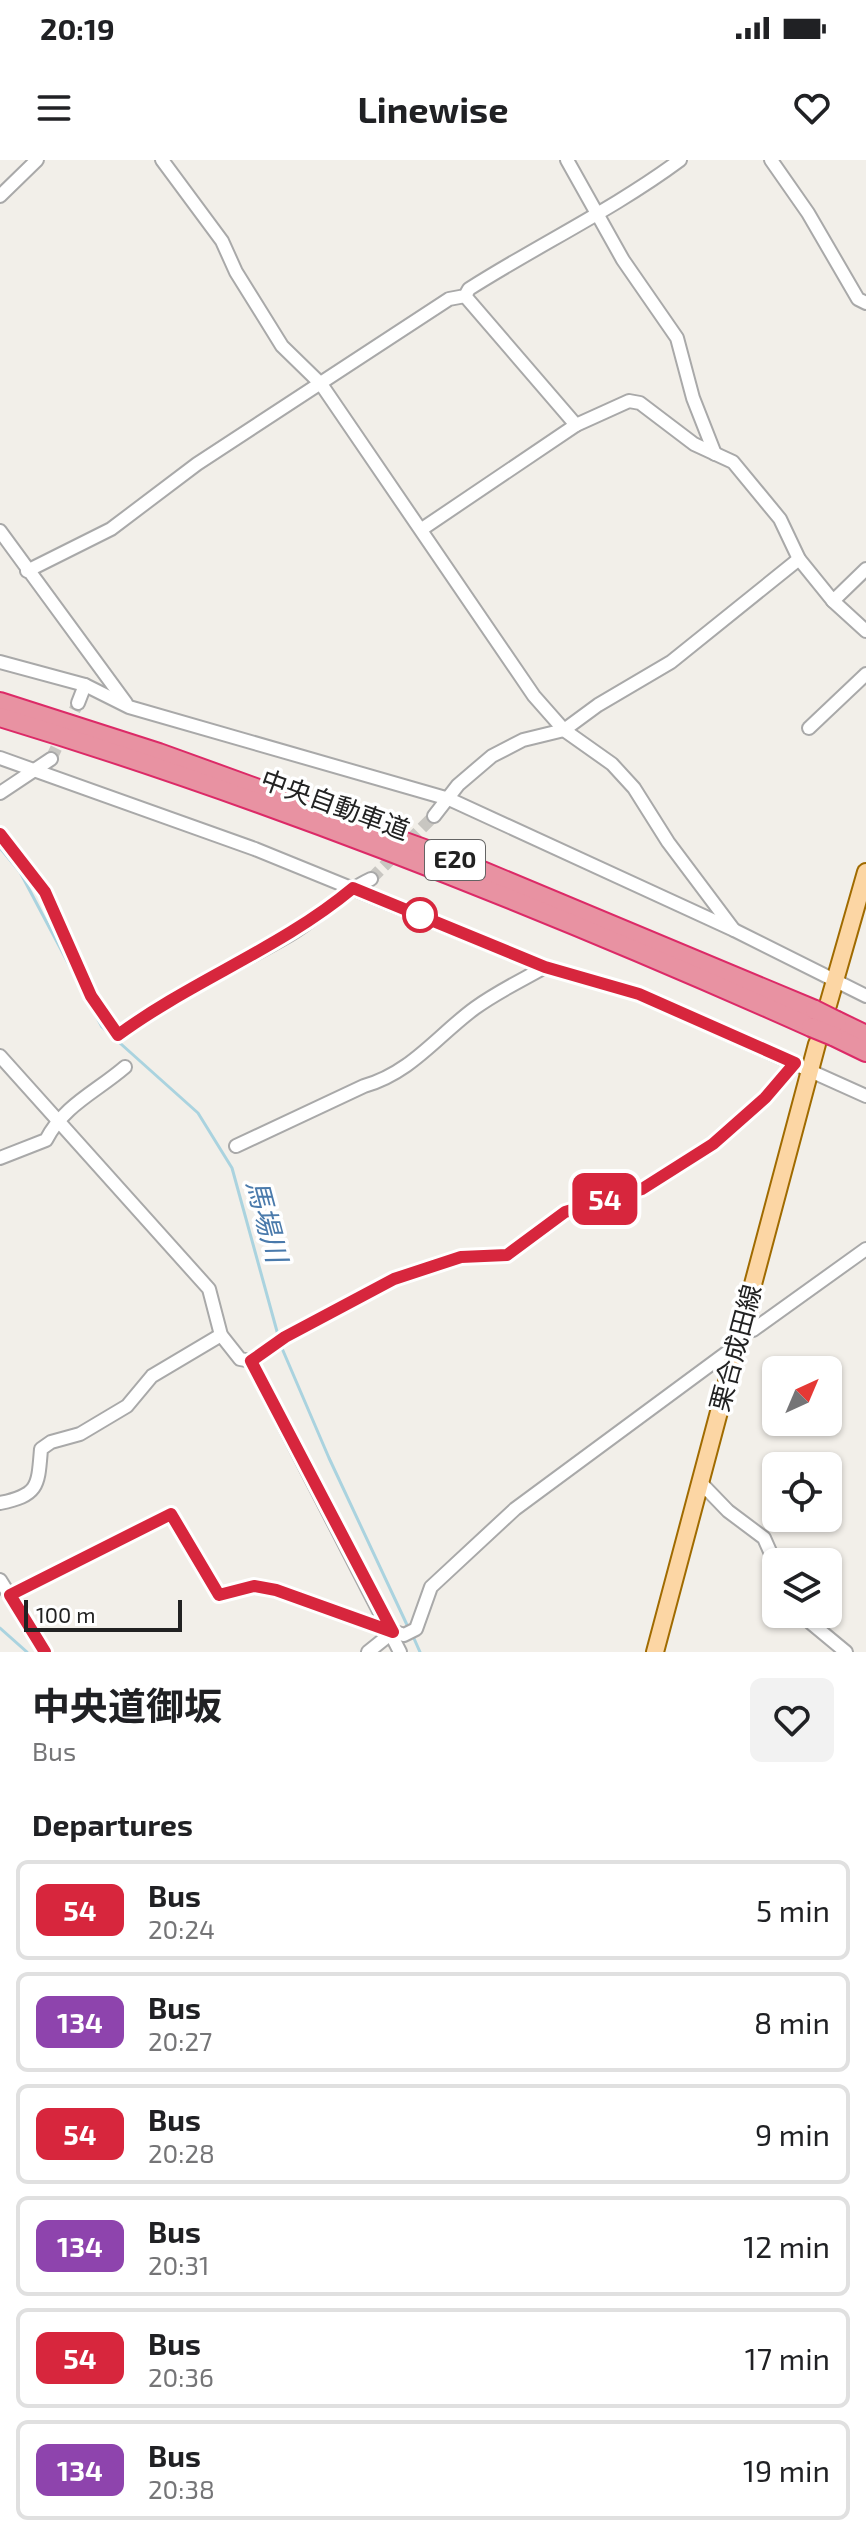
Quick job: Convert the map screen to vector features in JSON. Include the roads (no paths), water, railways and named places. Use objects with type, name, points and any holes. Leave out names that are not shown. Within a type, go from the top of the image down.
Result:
[{"type":"highway","name":"中央自動車道","points":[[0,702],[159,753],[463,863],[823,1024],[866,1052]]},
{"type":"highway","name":"中央自動車道","points":[[0,717],[154,767],[389,851],[823,1024],[866,1035]]},
{"type":"main road","name":"栗合成田線","points":[[655,1652],[866,872]]},
{"type":"street","points":[[0,196],[37,160]]},
{"type":"street","points":[[162,160],[222,241],[236,272],[282,346],[321,384],[534,696],[564,730],[612,764],[634,788],[693,878],[734,930]]},
{"type":"street","points":[[567,160],[596,212],[677,338],[693,398],[715,454]]},
{"type":"street","points":[[27,571],[111,529],[197,464],[449,299],[465,296],[469,289],[514,260],[652,181],[680,160]]},
{"type":"street","points":[[771,160],[808,213],[858,299],[866,303]]},
{"type":"street","points":[[465,296],[576,425]]},
{"type":"street","points":[[422,529],[576,425],[629,401],[640,403],[694,444],[733,462],[780,519],[799,559],[833,601],[866,631]]},
{"type":"street","points":[[0,531],[129,707]]},
{"type":"street","points":[[434,816],[458,785],[492,756],[523,740],[564,730],[598,705],[671,662],[799,559]]},
{"type":"street","points":[[833,601],[866,569]]},
{"type":"street","points":[[0,662],[85,685],[129,707],[449,799],[734,930],[866,996]]},
{"type":"street","points":[[809,728],[866,674]]},
{"type":"street","points":[[78,703],[85,685]]},
{"type":"street","points":[[0,758],[159,813],[545,967],[639,994],[866,1096]]},
{"type":"street","points":[[0,793],[51,759]]},
{"type":"street","points":[[0,834],[45,892],[91,996],[118,1035],[155,1008],[292,934],[353,888],[371,879]]},
{"type":"street","points":[[236,1146],[364,1086],[384,1080],[432,1047],[476,1007],[545,967]]},
{"type":"street","points":[[0,1056],[209,1289],[221,1335],[240,1359],[251,1361],[285,1337],[394,1279],[461,1257],[507,1255],[565,1212],[642,1189],[713,1144],[765,1098],[795,1063]]},
{"type":"street","points":[[0,1158],[46,1140],[56,1120],[69,1107],[125,1067]]},
{"type":"street","points":[[400,1652],[404,1632],[431,1587],[515,1509],[738,1339],[866,1249]]},
{"type":"street","points":[[0,1503],[31,1493],[37,1487],[41,1449],[51,1442],[80,1434],[127,1406],[152,1376],[221,1335]]},
{"type":"street","points":[[251,1361],[404,1632]]},
{"type":"street","points":[[700,1482],[728,1511],[764,1538],[768,1548]]},
{"type":"street","points":[[10,1595],[171,1514],[219,1595],[254,1586],[276,1590],[404,1632]]},
{"type":"street","points":[[0,1580],[45,1652]]},
{"type":"street","points":[[817,1628],[846,1652]]},
{"type":"street","points":[[368,1652],[404,1632]]},
{"type":"waterway","name":"馬場川","points":[[0,848],[20,872],[102,1027],[198,1113],[232,1168],[278,1335]]},
{"type":"waterway","name":"馬場川","points":[[281,1346],[408,1627]]},
{"type":"waterway","points":[[0,1628],[27,1652]]},
{"type":"waterway","name":"馬場川","points":[[412,1634],[420,1652]]},
{"type":"tunnel","points":[[51,759],[78,703]]},
{"type":"tunnel","points":[[371,879],[434,816]]}]
